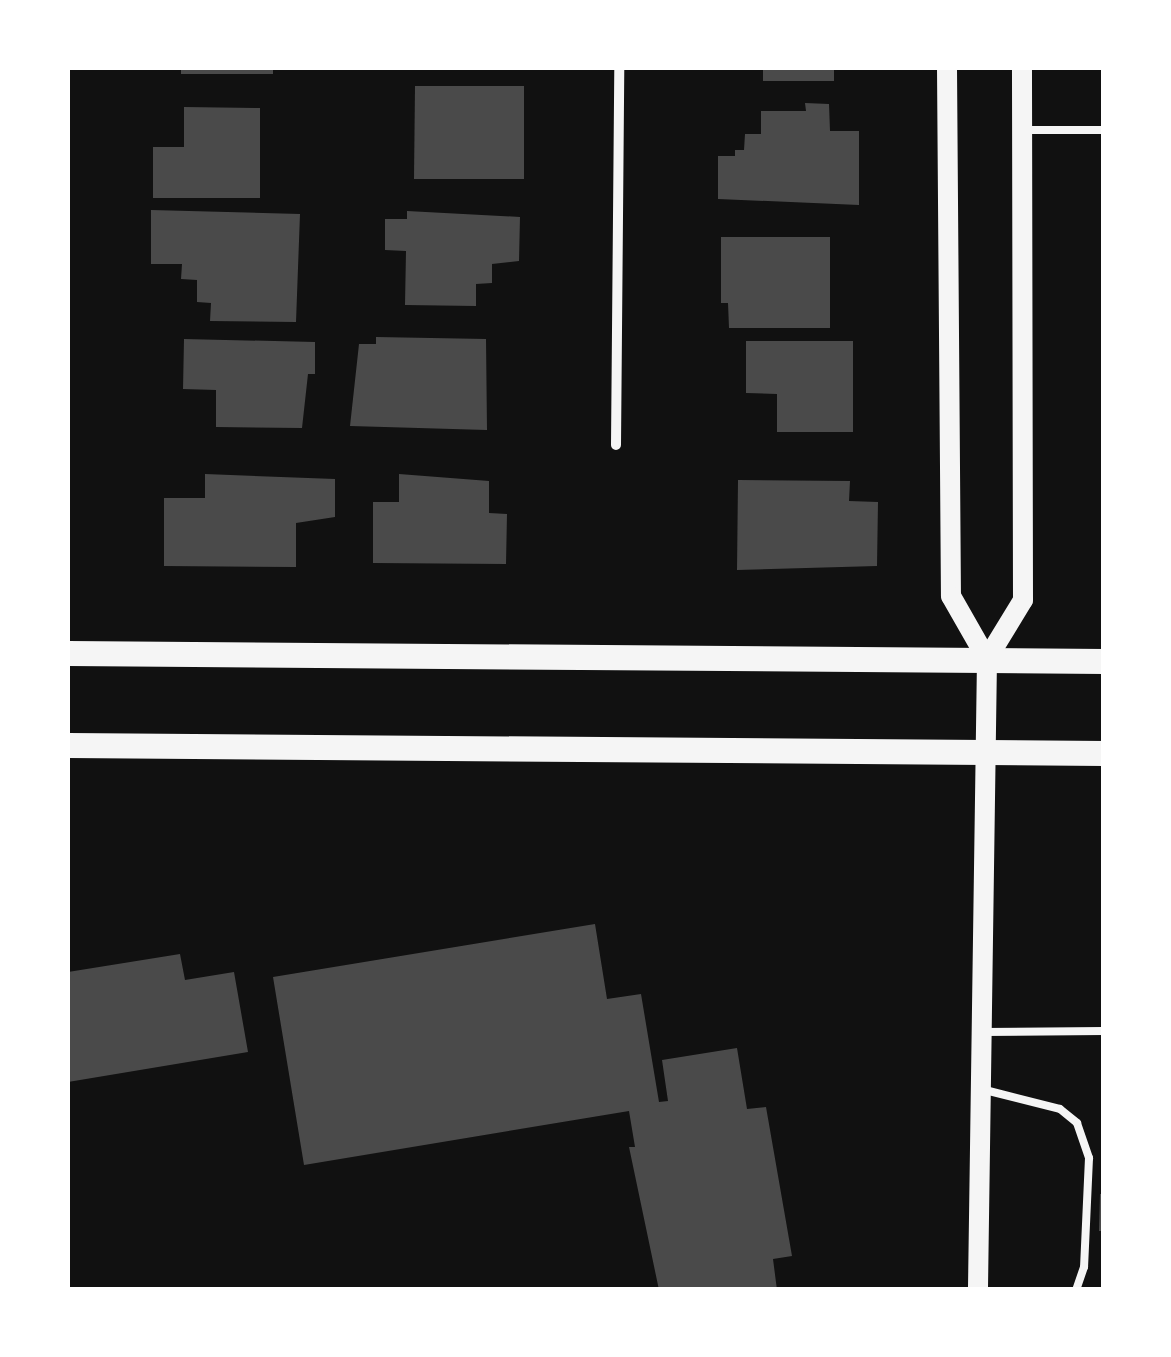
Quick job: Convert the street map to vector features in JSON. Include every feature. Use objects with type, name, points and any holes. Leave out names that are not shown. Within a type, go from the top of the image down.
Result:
[{"type":"main road","points":[[947,68],[951,596],[987,660],[978,1290]]},
{"type":"main road","points":[[987,660],[1023,600],[1022,68]]},
{"type":"main road","points":[[68,653],[1104,660]]},
{"type":"main road","points":[[68,745],[1104,753]]},
{"type":"street","points":[[616,445],[619,68]]},
{"type":"lane","points":[[1022,130],[1104,130]]},
{"type":"lane","points":[[982,1032],[1104,1031]]},
{"type":"lane","points":[[981,1089],[1060,1110],[1077,1124],[1089,1158],[1084,1267],[1076,1290]]},
{"type":"building","points":[[181,68],[273,68],[273,74],[181,74]]},
{"type":"building","points":[[763,68],[834,68],[834,81],[763,81]]},
{"type":"building","points":[[415,86],[524,86],[524,179],[414,179]]},
{"type":"building","points":[[805,103],[829,104],[830,131],[859,131],[859,205],[718,199],[718,156],[735,156],[735,150],[744,150],[745,134],[761,134],[761,111],[806,111]]},
{"type":"building","points":[[184,107],[260,108],[260,198],[153,198],[153,147],[184,147]]},
{"type":"building","points":[[151,210],[300,214],[296,322],[210,321],[211,303],[197,302],[197,280],[181,279],[182,264],[151,264]]},
{"type":"building","points":[[407,211],[520,217],[519,261],[492,264],[492,283],[476,284],[476,306],[405,305],[406,251],[385,250],[385,219],[407,219]]},
{"type":"building","points":[[721,237],[830,237],[830,328],[729,328],[728,303],[721,303]]},
{"type":"building","points":[[376,337],[486,339],[487,430],[350,426],[359,344],[376,344]]},
{"type":"building","points":[[184,339],[315,342],[315,374],[308,374],[302,428],[216,427],[216,390],[183,389]]},
{"type":"building","points":[[746,341],[853,341],[853,432],[777,432],[777,394],[746,393]]},
{"type":"building","points":[[205,474],[335,479],[335,517],[296,523],[296,567],[164,566],[164,498],[205,498]]},
{"type":"building","points":[[399,474],[489,481],[489,513],[507,514],[506,564],[373,563],[373,502],[399,502]]},
{"type":"building","points":[[738,480],[850,481],[849,501],[878,502],[877,566],[737,570]]},
{"type":"building","points":[[595,924],[607,999],[641,994],[659,1102],[668,1101],[662,1060],[737,1048],[747,1109],[766,1107],[792,1256],[773,1259],[777,1290],[659,1290],[629,1147],[635,1147],[629,1111],[304,1165],[273,977]]},
{"type":"building","points":[[180,954],[185,980],[234,972],[248,1052],[68,1082],[68,972]]},
{"type":"building","points":[[1100,1194],[1104,1194],[1104,1231],[1099,1231]]}]
